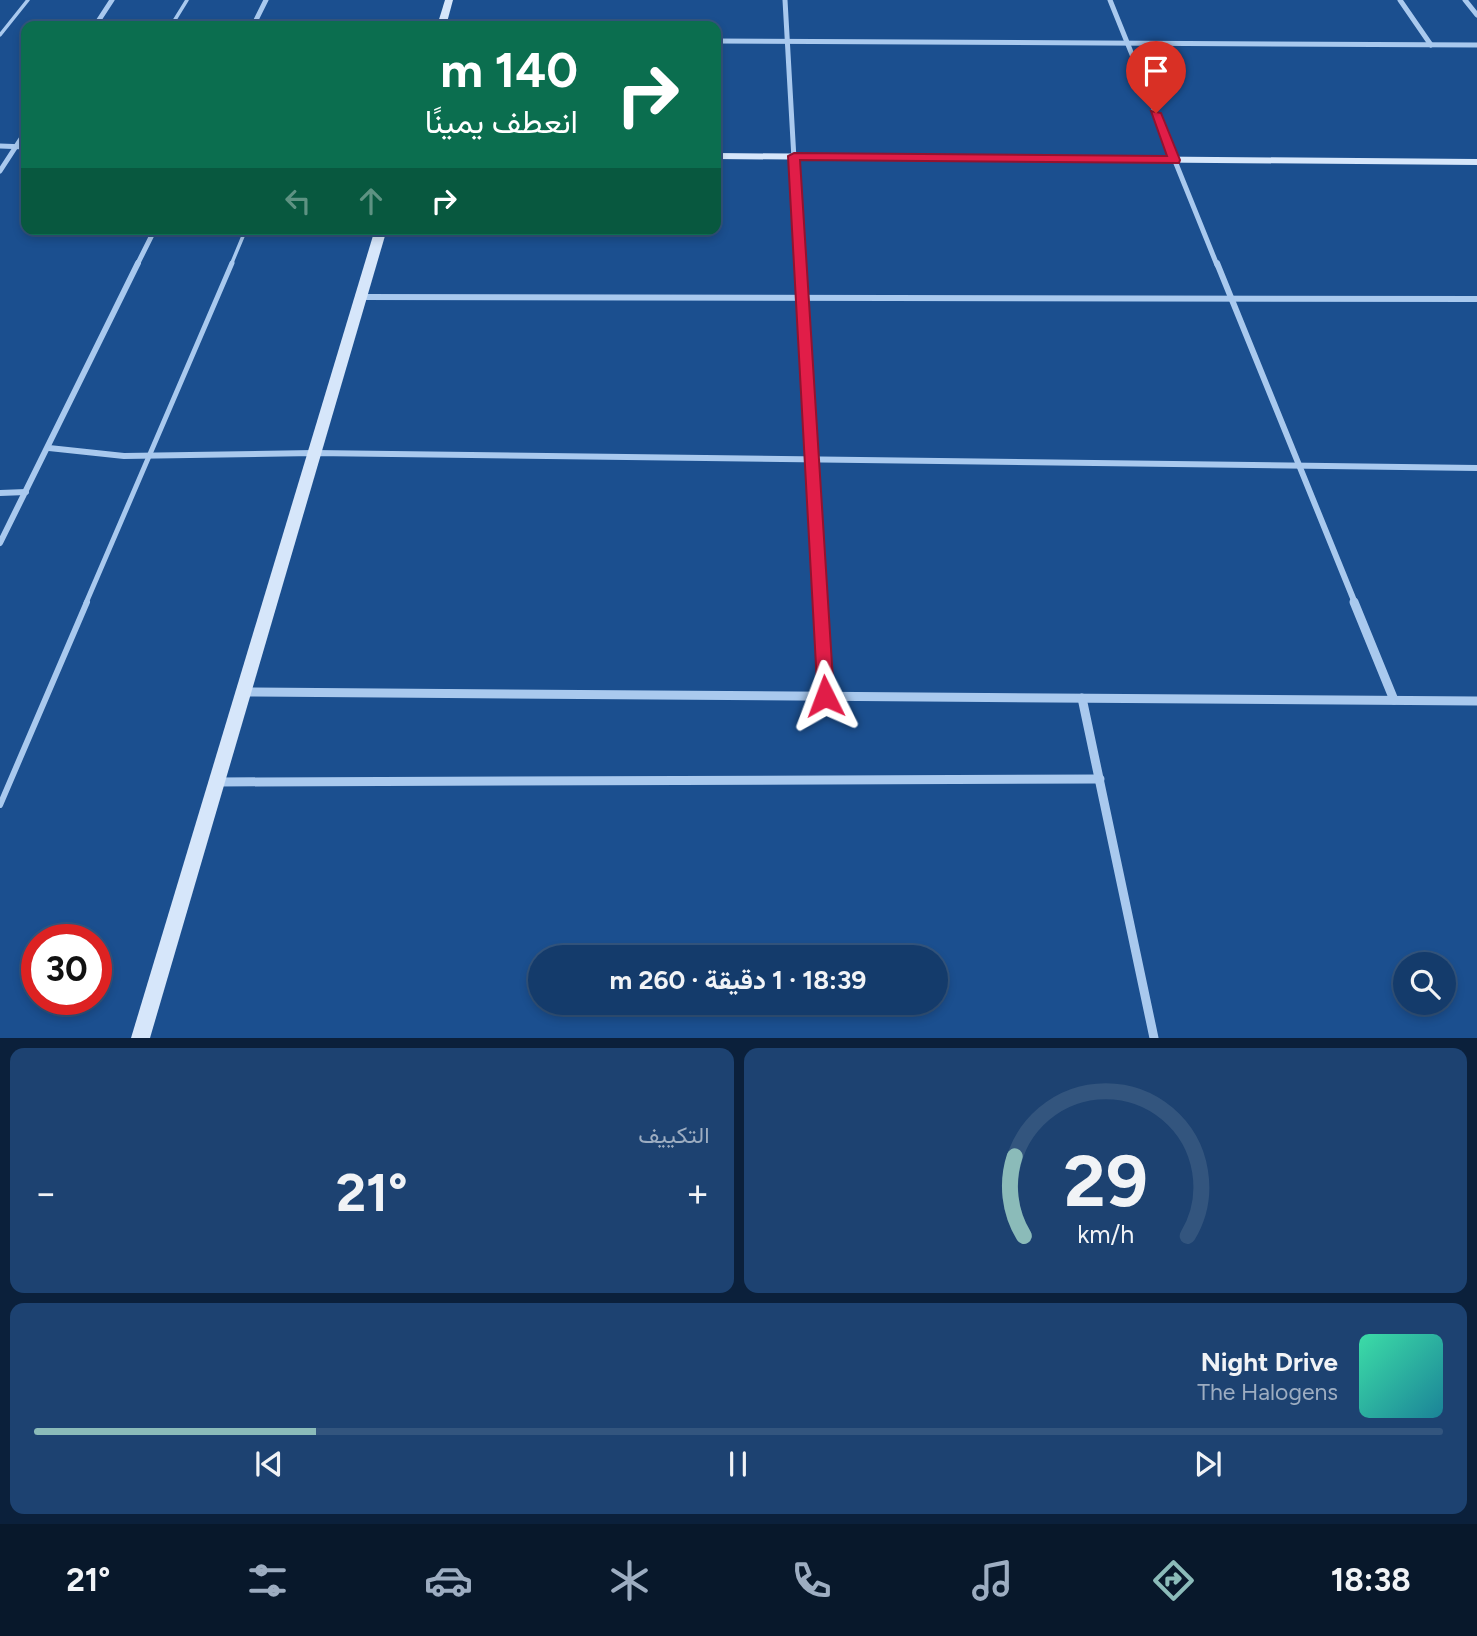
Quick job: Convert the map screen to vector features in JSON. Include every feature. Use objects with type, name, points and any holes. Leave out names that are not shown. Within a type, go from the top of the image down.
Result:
[{"type":"street","points":[[98,21],[112,0]]},
{"type":"street","points":[[256,21],[266,0]]},
{"type":"street","points":[[443,21],[449,0]]},
{"type":"street","points":[[785,0],[825,696]]},
{"type":"street","points":[[1110,0],[1394,701]]},
{"type":"street","points":[[1400,0],[1431,45]]},
{"type":"street","points":[[1465,0],[1477,15]]},
{"type":"street","points":[[721,41],[1474,45],[1477,52]]},
{"type":"street","points":[[0,171],[21,138]]},
{"type":"street","points":[[0,146],[21,146]]},
{"type":"street","points":[[721,156],[1477,162]]},
{"type":"street","points":[[0,543],[152,235]]},
{"type":"street","points":[[140,1038],[379,235]]},
{"type":"street","points":[[360,297],[1477,299]]},
{"type":"street","points":[[49,448],[150,455],[314,453],[1477,468]]},
{"type":"street","points":[[0,493],[26,492]]},
{"type":"street","points":[[243,692],[1477,701]]},
{"type":"street","points":[[1083,698],[1154,1038]]},
{"type":"street","points":[[216,782],[1100,779]]},
{"type":"lane","points":[[0,35],[28,0]]},
{"type":"lane","points":[[174,21],[187,0]]},
{"type":"lane","points":[[0,805],[243,235]]},
{"type":"route","points":[[825,696],[794,156],[1174,160],[1156,113]]}]
